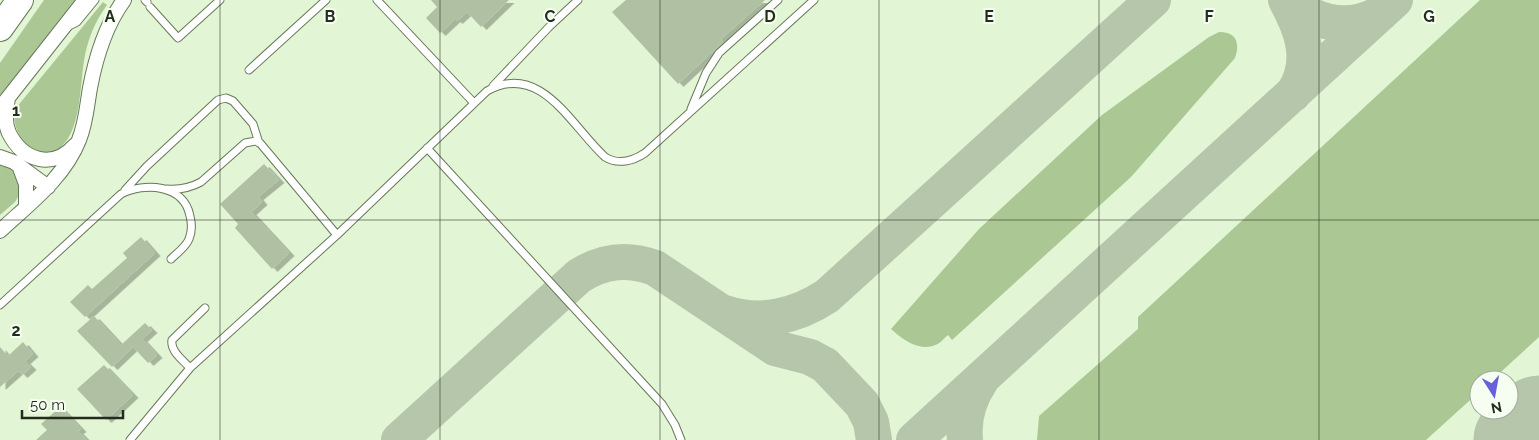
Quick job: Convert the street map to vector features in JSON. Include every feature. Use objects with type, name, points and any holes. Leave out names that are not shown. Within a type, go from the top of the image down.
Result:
[{"type":"highway","points":[[0,28],[20,0]]},
{"type":"street","points":[[79,139],[59,157],[42,160],[30,156],[20,148],[9,132],[4,103],[85,0]]},
{"type":"street","points":[[0,231],[48,186],[69,160],[79,139],[103,38],[110,22],[124,0]]},
{"type":"street","points":[[30,156],[48,186]]},
{"type":"street","points":[[0,157],[14,162],[48,186]]},
{"type":"street","points":[[20,167],[26,184],[26,207]]},
{"type":"lane","points":[[62,30],[77,22],[95,0]]},
{"type":"lane","points":[[147,3],[178,38],[220,0]]},
{"type":"lane","points":[[249,70],[326,0]]},
{"type":"lane","points":[[377,0],[474,104]]},
{"type":"lane","points":[[130,440],[190,368],[337,235],[426,148],[505,75],[549,27],[578,0]]},
{"type":"lane","points":[[689,114],[698,97],[706,74],[719,53],[778,0]]},
{"type":"lane","points":[[487,91],[500,85],[514,83],[527,84],[539,89],[548,95],[607,159],[617,162],[631,160],[645,153],[814,0]]},
{"type":"lane","points":[[0,305],[218,100],[222,99],[232,101],[253,124],[260,143],[337,235]]},
{"type":"lane","points":[[120,194],[140,187],[178,189],[194,186],[245,143],[252,141],[260,143]]},
{"type":"lane","points":[[426,148],[662,404],[675,424],[681,440]]},
{"type":"lane","points":[[162,188],[178,196],[187,206],[191,220],[189,240],[171,259]]},
{"type":"lane","points":[[190,368],[171,344],[172,340],[205,308]]},
{"type":"green space","points":[[44,0],[77,0],[45,42],[0,95],[0,63]]},
{"type":"green space","points":[[1480,0],[1539,0],[1539,337],[1503,370],[1469,370],[1469,401],[1426,440],[1037,440],[1039,416],[1138,329],[1138,317]]},
{"type":"green space","points":[[103,2],[107,5],[95,24],[85,54],[79,106],[73,128],[62,146],[53,152],[35,151],[21,138],[16,128],[14,118],[16,108]]},
{"type":"green space","points":[[1219,32],[1230,34],[1236,39],[1235,58],[1131,177],[952,340],[948,335],[937,344],[929,347],[917,346],[900,337],[891,329],[979,229],[1102,115],[1209,37]]},
{"type":"green space","points":[[0,163],[12,168],[20,182],[18,197],[15,202],[0,215]]},
{"type":"building","points":[[431,0],[509,0],[481,27],[467,12],[457,21],[455,19],[440,33],[426,18],[437,7]]},
{"type":"building","points":[[626,0],[765,0],[721,39],[723,42],[678,84],[612,12]]},
{"type":"building","points":[[264,164],[279,180],[258,197],[262,202],[251,212],[289,253],[272,269],[235,228],[238,224],[220,204]]},
{"type":"building","points":[[141,237],[155,253],[85,317],[70,302],[88,285],[92,289],[127,258],[123,253]]},
{"type":"building","points":[[94,316],[121,345],[145,323],[152,330],[142,339],[157,355],[148,363],[133,347],[112,367],[77,331]]},
{"type":"building","points":[[23,342],[33,354],[25,361],[31,367],[22,375],[18,371],[0,387],[0,347],[8,356]]},
{"type":"building","points":[[104,365],[133,395],[106,420],[77,389]]},
{"type":"building","points":[[60,407],[81,429],[78,431],[87,440],[36,440],[47,430],[41,424]]},
{"type":"taxiway","points":[[725,313],[751,318],[778,316],[803,309],[827,296],[1153,0]]},
{"type":"taxiway","points":[[1286,0],[1297,23],[1304,47],[1303,70],[1293,94]]},
{"type":"taxiway","points":[[1287,0],[1309,14],[1332,22],[1356,22],[1369,19],[1381,13]]},
{"type":"taxiway","points":[[914,440],[1395,0]]},
{"type":"taxiway","points":[[399,440],[579,276],[598,267],[616,262],[635,263],[655,268],[775,348],[810,357],[825,365],[862,404],[871,422],[874,440]]},
{"type":"taxiway","points":[[965,440],[967,410],[980,382]]},
{"type":"runway","points":[[1519,440],[1539,421]]}]
